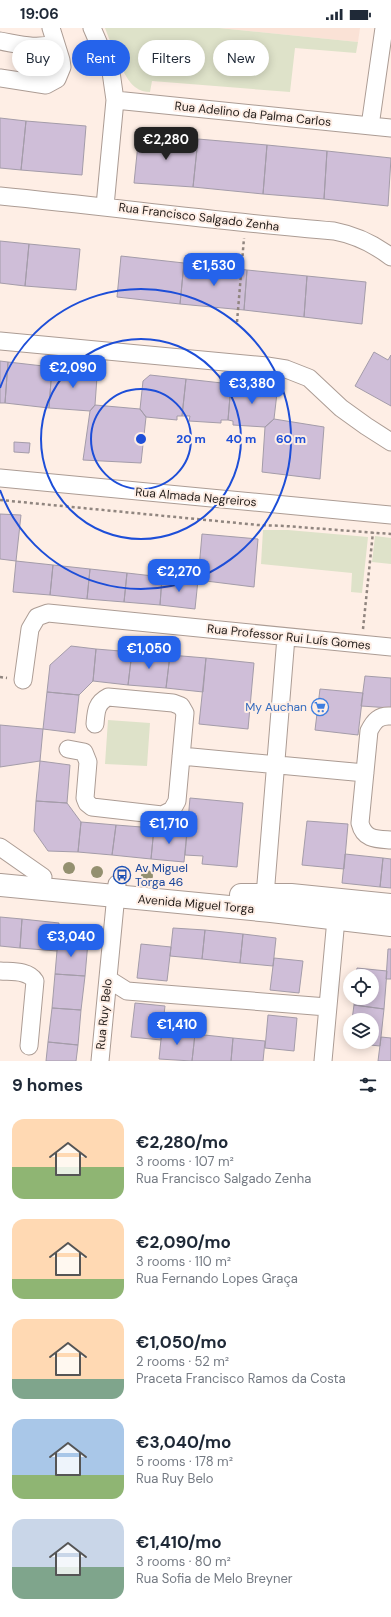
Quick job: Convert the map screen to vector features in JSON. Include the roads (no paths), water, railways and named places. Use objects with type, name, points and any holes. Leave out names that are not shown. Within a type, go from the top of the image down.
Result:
[{"type":"street","points":[[92,28],[111,72],[115,100],[105,206]]},
{"type":"street","points":[[370,126],[384,28]]},
{"type":"street","points":[[0,41],[35,47],[48,46],[53,36]]},
{"type":"street","points":[[0,78],[46,85],[53,83],[57,79],[62,67],[53,36]]},
{"type":"street","name":"Rua Adelino da Palma Carlos","points":[[115,100],[391,128]]},
{"type":"street","name":"Rua Francisco Salgado Zenha","points":[[0,196],[105,206],[246,224],[344,233],[364,240],[391,257]]},
{"type":"street","points":[[0,341],[251,364],[286,369],[309,378],[341,408],[391,442]]},
{"type":"street","name":"Rua Almada Negreiros","points":[[0,478],[391,515]]},
{"type":"street","name":"Rua Professor Rui Luís Gomes","points":[[23,680],[30,629],[37,617],[48,613],[391,647]]},
{"type":"street","points":[[265,896],[286,637]]},
{"type":"street","points":[[68,749],[84,752],[88,762],[85,798],[86,803],[92,807],[162,815],[172,810],[177,801],[185,712],[181,706],[173,703],[108,697],[96,708],[95,724]]},
{"type":"street","points":[[391,716],[379,717],[373,723],[369,731],[360,823],[362,830],[367,836],[391,840]]},
{"type":"street","points":[[181,756],[365,773]]},
{"type":"street","points":[[0,847],[43,877]]},
{"type":"street","name":"Avenida Miguel Torga","points":[[0,872],[43,877],[116,890],[271,911],[391,925]]},
{"type":"street","name":"Avenida Miguel Torga","points":[[0,885],[265,896],[291,895],[391,905]]},
{"type":"street","name":"Rua Ruy Belo","points":[[100,1061],[116,890]]},
{"type":"street","points":[[323,1061],[336,919]]},
{"type":"street","points":[[0,971],[25,973],[32,976],[35,981],[29,1046]]},
{"type":"street","points":[[108,979],[127,991],[327,1007]]},
{"type":"place","name":"My Auchan","points":[[320,707]]},
{"type":"place","name":"Av Miguel Torga 46","points":[[122,875]]}]
